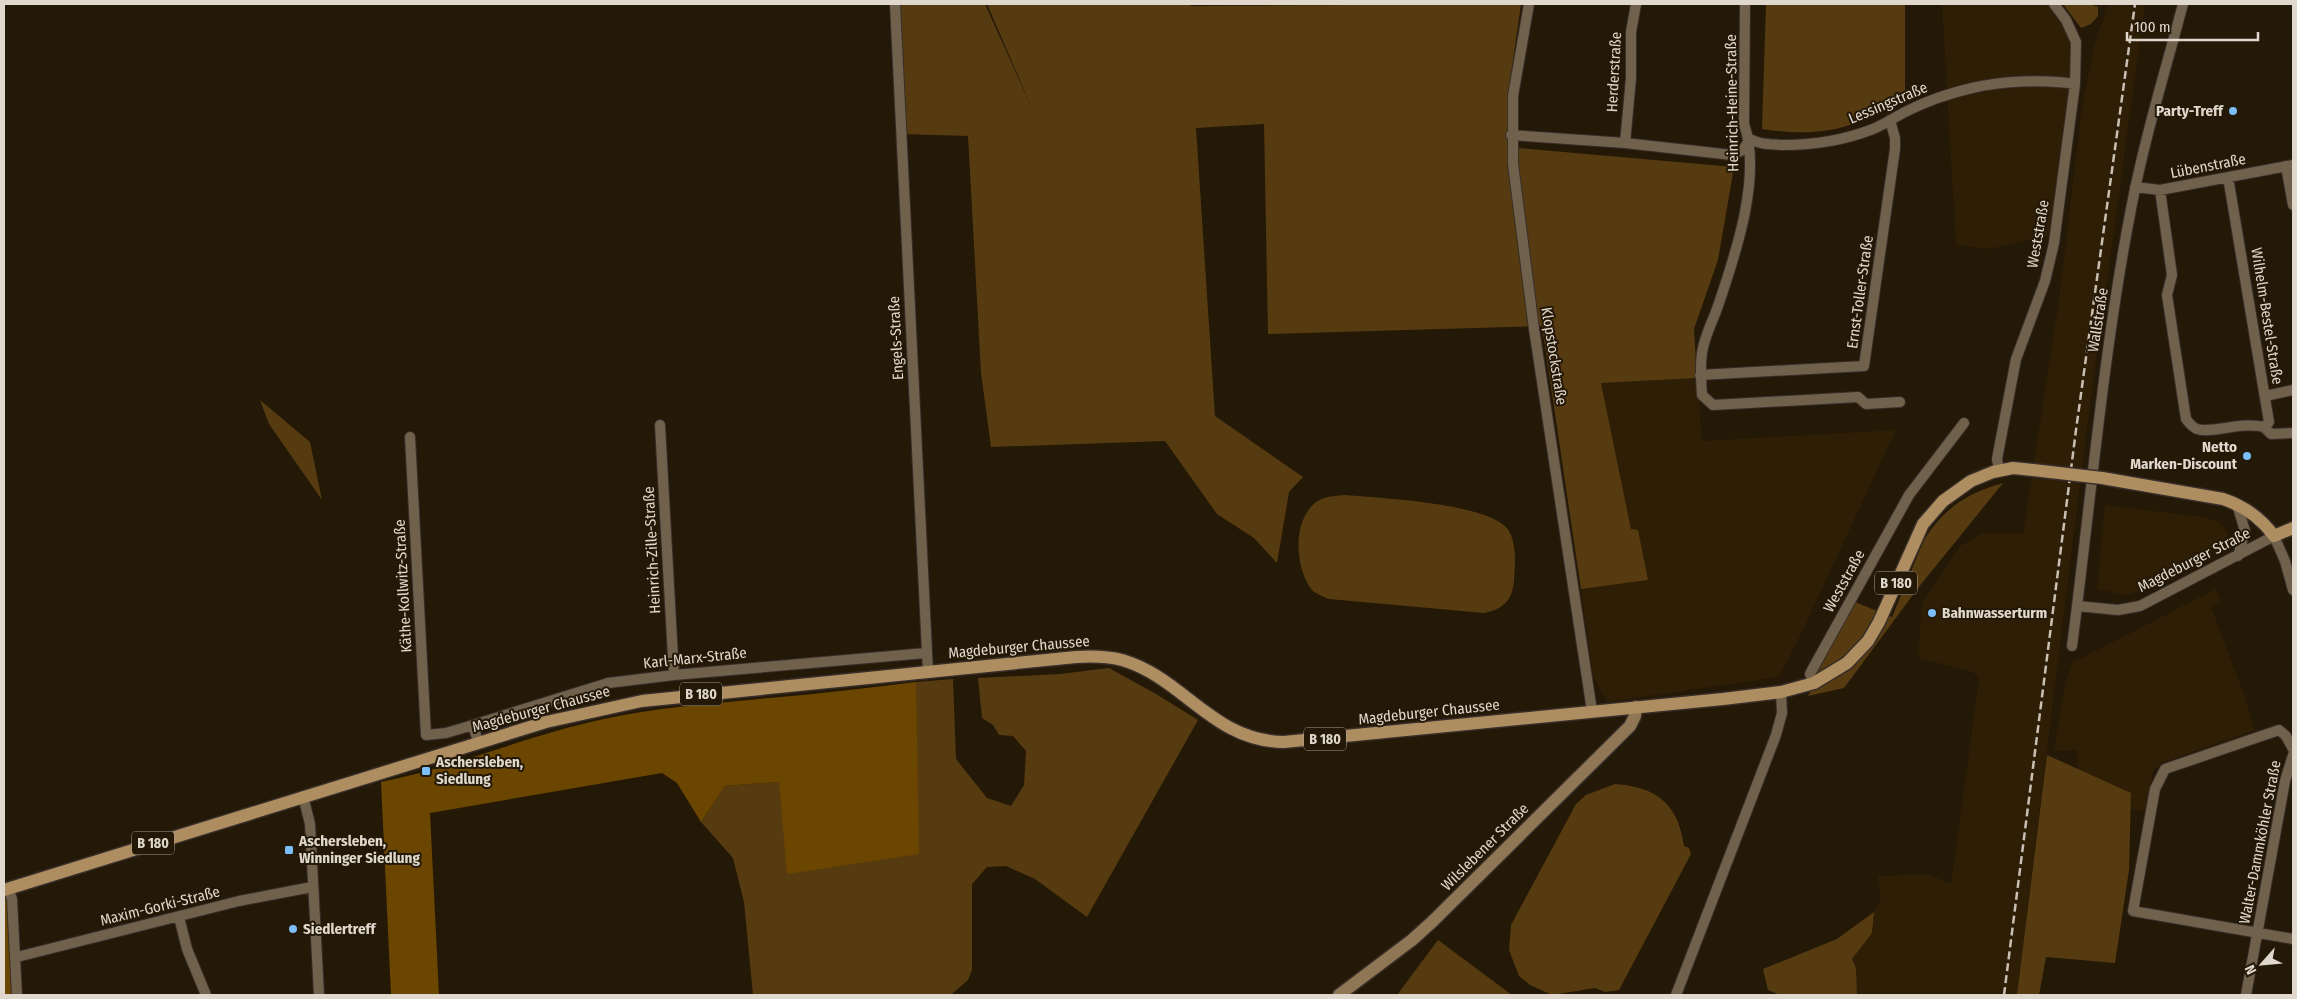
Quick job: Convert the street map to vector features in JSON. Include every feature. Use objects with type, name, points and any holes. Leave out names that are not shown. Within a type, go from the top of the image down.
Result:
[{"type":"main road","name":"Magdeburger Chaussee","points":[[6,889],[478,742],[560,718],[625,703],[1076,657],[1108,657],[1132,664],[1156,676],[1238,733],[1259,740],[1275,742],[1781,692],[1814,683],[1847,663],[1868,641],[1879,622],[1917,538],[1935,509],[1962,486],[1999,470],[2013,468],[2102,478],[2210,496],[2237,504],[2256,517],[2274,536]]},
{"type":"main road","name":"Magdeburger Straße","points":[[2274,536],[2293,528]]},
{"type":"street","name":"Engels-Straße","points":[[895,4],[928,672]]},
{"type":"street","name":"Klopstockstraße","points":[[1529,4],[1514,89],[1511,135],[1516,193],[1534,329],[1592,712]]},
{"type":"street","name":"Herderstraße","points":[[1625,143],[1631,78],[1631,32],[1636,4]]},
{"type":"street","name":"Heinrich-Heine-Straße","points":[[1745,4],[1744,124],[1750,139],[1750,169],[1744,214],[1727,279],[1702,352],[1700,375],[1702,395],[1713,405],[1858,397],[1866,404],[1900,402]]},
{"type":"street","name":"Weststraße","points":[[1999,470],[1998,453],[2016,359],[2045,281],[2054,243],[2075,84],[2076,42],[2066,20],[2054,4]]},
{"type":"street","name":"Wallstraße","points":[[2072,646],[2106,366],[2135,187],[2183,4]]},
{"type":"street","name":"Lessingstraße","points":[[1750,139],[1756,143],[1776,144],[1818,142],[1862,133],[1917,106],[1972,88],[2047,82],[2075,84]]},
{"type":"street","name":"Ernst-Toller-Straße","points":[[1700,375],[1864,366],[1896,149],[1890,120]]},
{"type":"street","points":[[1511,135],[1625,143],[1732,155],[1743,150],[1750,139]]},
{"type":"street","name":"Lübenstraße","points":[[2135,187],[2160,190],[2289,166],[2293,205]]},
{"type":"street","name":"Wilhelm-Bestel-Straße","points":[[2228,177],[2240,243],[2242,274],[2269,422],[2264,427]]},
{"type":"street","points":[[2160,190],[2172,275],[2167,295],[2186,419],[2191,426],[2199,430],[2253,424],[2264,427],[2271,434],[2293,433]]},
{"type":"street","points":[[2265,396],[2293,390]]},
{"type":"street","name":"Weststraße","points":[[1814,683],[1810,674],[1812,670],[1909,494],[1964,423]]},
{"type":"street","name":"Heinrich-Zille-Straße","points":[[660,424],[674,675]]},
{"type":"street","name":"Käthe-Kollwitz-Straße","points":[[410,437],[426,734]]},
{"type":"street","points":[[2237,504],[2245,532],[2238,556]]},
{"type":"street","points":[[2274,536],[2285,561],[2293,590]]},
{"type":"street","name":"Magdeburger Straße","points":[[2077,606],[2118,610],[2140,606],[2274,536]]},
{"type":"street","name":"Karl-Marx-Straße","points":[[426,734],[446,733],[585,689],[674,675],[926,653]]},
{"type":"street","points":[[1676,995],[1776,735],[1782,713],[1781,692]]},
{"type":"street","name":"Wilslebener Straße","points":[[1338,995],[1433,921],[1630,726],[1635,716],[1636,707]]},
{"type":"street","points":[[473,725],[478,742]]},
{"type":"street","name":"Walter-Dammköhler Straße","points":[[2257,933],[2133,911],[2155,789],[2165,769],[2279,730],[2286,736],[2293,749]]},
{"type":"street","name":"Walter-Dammköhler Straße","points":[[2246,995],[2285,782],[2293,755]]},
{"type":"street","points":[[303,796],[310,824],[319,995]]},
{"type":"street","name":"Maxim-Gorki-Straße","points":[[17,957],[261,896],[312,887]]},
{"type":"street","points":[[6,889],[12,899],[17,957],[17,995]]},
{"type":"street","points":[[179,917],[188,950],[206,995]]},
{"type":"street","points":[[2257,933],[2293,939]]},
{"type":"shaded area","points":[[895,4],[985,4],[1035,115],[987,4],[1190,4],[1191,6],[1521,4],[1508,95],[1507,145],[1517,148],[1734,167],[1718,260],[1694,329],[1697,378],[1601,383],[1631,529],[1638,530],[1648,580],[1581,589],[1542,326],[1268,334],[1264,124],[1196,128],[1215,416],[1303,477],[1289,492],[1277,563],[1254,538],[1217,514],[1165,441],[991,447],[981,373],[968,136],[902,134]]},
{"type":"shaded area","points":[[1766,4],[1905,4],[1905,99],[1869,118],[1836,129],[1783,132],[1762,129]]},
{"type":"shaded area","points":[[1942,4],[2048,4],[2062,22],[2069,36],[2072,52],[2070,83],[2050,235],[1990,249],[1956,245]]},
{"type":"shaded area","points":[[2063,4],[2089,4],[2098,7],[2098,16],[2091,24],[2081,28]]},
{"type":"shaded area","points":[[2108,4],[2145,4],[2086,434],[2017,995],[1857,995],[1856,968],[1852,959],[1872,933],[1874,912],[1881,898],[1878,876],[1927,874],[1951,884],[1979,679],[1973,672],[1918,658],[1922,603],[1960,546],[1983,533],[2023,534],[2059,299],[2082,107],[2094,47]]},
{"type":"shaded area","points":[[1697,378],[1702,441],[1896,430],[1779,677],[1607,702],[1593,676],[1581,589],[1648,580],[1631,529],[1601,383]]},
{"type":"shaded area","points":[[260,400],[310,442],[322,500],[269,424]]},
{"type":"shaded area","points":[[2003,483],[1918,588],[1844,688],[1808,696],[1819,677],[1816,669],[1855,602],[1892,617],[1924,540],[1940,519],[1948,510],[1967,497]]},
{"type":"shaded area","points":[[1345,495],[1407,500],[1459,508],[1481,514],[1499,522],[1509,531],[1514,549],[1514,580],[1509,598],[1501,607],[1484,613],[1329,599],[1316,593],[1306,581],[1299,558],[1299,533],[1302,522],[1308,511],[1318,501],[1329,497]]},
{"type":"shaded area","points":[[2105,505],[2203,517],[2220,522],[2228,534],[2227,542],[2212,553],[2142,590],[2126,595],[2097,589]]},
{"type":"shaded area","points":[[2216,589],[2221,601],[2211,607],[2246,700],[2254,730],[2161,763],[2153,771],[2148,812],[2123,808],[2078,785],[2077,750],[2054,751],[2064,689],[2072,663]]},
{"type":"shaded area","points":[[1109,668],[1198,720],[1087,917],[1035,879],[1006,866],[987,867],[972,884],[972,970],[968,980],[952,994],[753,995],[744,902],[733,858],[701,822],[725,786],[779,782],[916,714],[916,682],[953,679],[956,759],[987,798],[1011,806],[1024,785],[1026,751],[1013,736],[999,735],[993,725],[982,718],[978,678],[1060,674]]},
{"type":"shaded area","points":[[916,682],[919,854],[787,874],[779,782],[725,786],[701,822],[677,783],[662,773],[430,813],[439,995],[391,995],[381,782],[437,768],[548,733],[624,715],[686,706]]},
{"type":"shaded area","points":[[2047,755],[2131,793],[2129,870],[2115,963],[2046,957],[2039,995],[2017,995]]},
{"type":"shaded area","points":[[1615,784],[1642,789],[1663,800],[1676,819],[1684,846],[1689,848],[1691,854],[1619,990],[1605,992],[1595,988],[1552,995],[1530,985],[1519,976],[1509,950],[1511,925],[1576,804],[1586,795]]},
{"type":"shaded area","points":[[7,895],[13,995],[4,995],[4,898]]},
{"type":"shaded area","points":[[1874,912],[1872,933],[1852,959],[1856,968],[1857,995],[1780,995],[1768,990],[1763,969],[1837,939]]},
{"type":"shaded area","points":[[1438,940],[1512,995],[1397,995]]},
{"type":"railway","points":[[2004,995],[2076,430],[2135,4]]},
{"type":"place","name":"Party-Treff","points":[[2233,111]]},
{"type":"place","name":"Netto Marken-Discount","points":[[2247,456]]},
{"type":"place","name":"Bahnwasserturm","points":[[1932,613]]},
{"type":"place","name":"Aschersleben, Siedlung","points":[[426,771]]},
{"type":"place","name":"Aschersleben, Winninger Siedlung","points":[[289,850]]},
{"type":"place","name":"Siedlertreff","points":[[293,929]]}]
